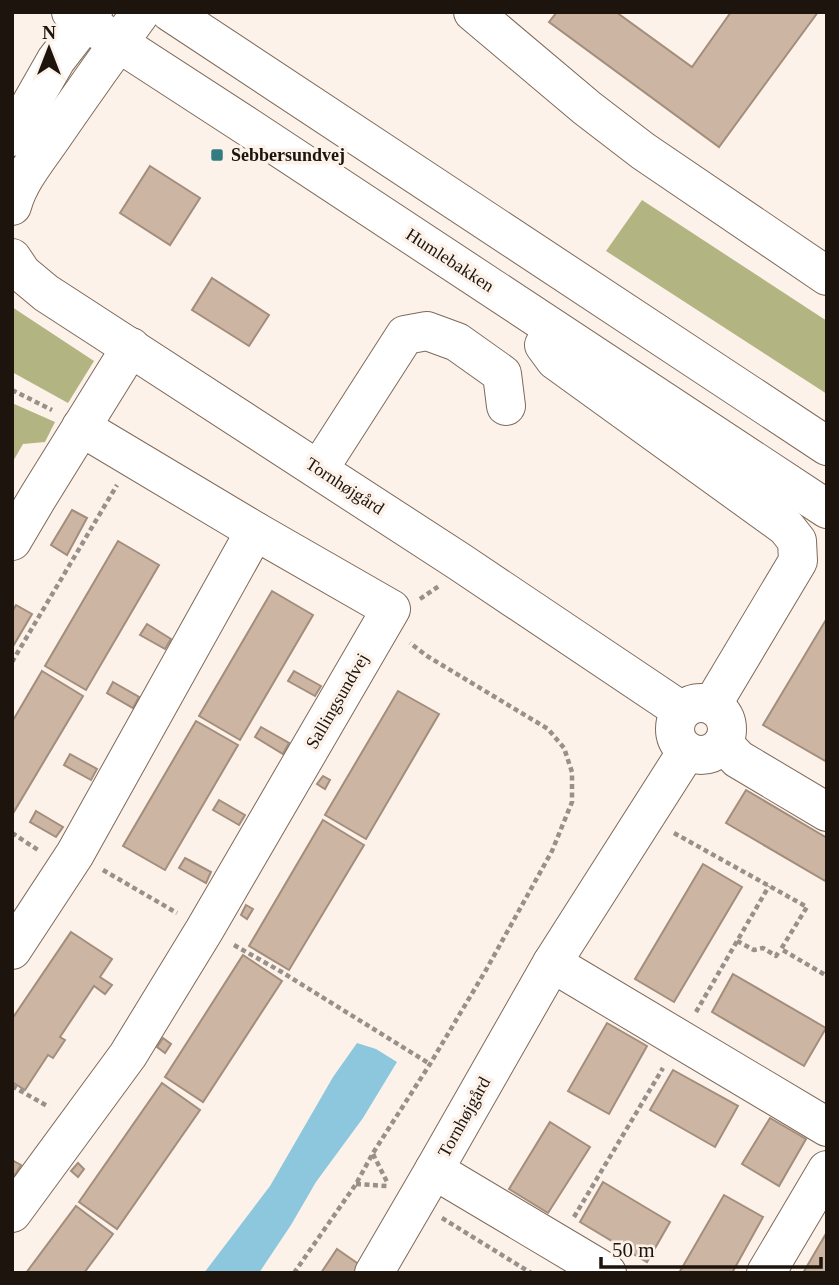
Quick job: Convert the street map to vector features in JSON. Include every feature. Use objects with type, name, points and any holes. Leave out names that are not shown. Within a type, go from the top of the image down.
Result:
[{"type":"street","points":[[12,206],[26,176],[141,12]]},
{"type":"street","points":[[170,12],[827,446]]},
{"type":"street","points":[[473,12],[587,108],[643,151],[827,276]]},
{"type":"street","points":[[12,137],[83,15]]},
{"type":"street","name":"Humlebakken","points":[[83,15],[119,43],[827,509]]},
{"type":"street","name":"Tornhøjgård","points":[[12,258],[22,273],[46,293],[460,562],[697,708]]},
{"type":"street","points":[[505,296],[555,360],[786,527],[797,541],[798,561],[697,708],[677,718],[675,727],[680,745],[705,747],[737,760],[827,812]]},
{"type":"street","points":[[318,469],[405,335],[427,331],[457,342],[502,374],[506,406]]},
{"type":"street","points":[[12,541],[131,347]]},
{"type":"street","points":[[81,427],[391,609]]},
{"type":"street","points":[[12,950],[75,854],[254,531]]},
{"type":"street","name":"Sallingsundvej","points":[[12,1213],[128,1055],[205,929],[391,609]]},
{"type":"street","name":"Tornhøjgård","points":[[607,1273],[434,1170],[552,963],[645,817],[705,747]]},
{"type":"street","points":[[552,963],[827,1127]]},
{"type":"street","points":[[374,1273],[434,1170]]},
{"type":"street","points":[[766,1273],[827,1171]]},
{"type":"path","points":[[12,390],[81,427]]},
{"type":"path","points":[[12,662],[133,457]]},
{"type":"path","points":[[294,1273],[356,1184],[486,970],[552,851],[572,802],[572,772],[564,748],[548,729],[428,656],[394,631],[391,609],[405,609],[451,578],[460,562]]},
{"type":"path","points":[[645,817],[807,907],[776,956],[764,948],[754,950],[737,941]]},
{"type":"path","points":[[75,854],[281,971],[430,1064]]},
{"type":"path","points":[[558,1244],[769,886]]},
{"type":"path","points":[[781,949],[827,976]]},
{"type":"path","points":[[12,1086],[77,1123]]},
{"type":"path","points":[[356,1184],[389,1186]]},
{"type":"green space","points":[[642,200],[827,321],[827,394],[606,251]]},
{"type":"green space","points":[[12,307],[94,361],[68,403],[12,372]]},
{"type":"green space","points":[[12,403],[55,422],[45,442],[23,444],[12,463]]},
{"type":"water","points":[[357,1043],[376,1049],[397,1062],[363,1118],[316,1182],[259,1273],[204,1273],[270,1186],[333,1077]]},
{"type":"building","points":[[557,12],[616,12],[692,67],[731,12],[818,12],[719,147],[549,22]]},
{"type":"building","points":[[150,166],[200,198],[170,245],[120,213]]},
{"type":"building","points":[[212,278],[269,315],[249,346],[192,310]]},
{"type":"building","points":[[72,510],[87,518],[67,555],[51,545]]},
{"type":"building","points":[[118,541],[159,565],[86,690],[45,666]]},
{"type":"building","points":[[272,591],[313,615],[240,740],[199,716]]},
{"type":"building","points":[[16,605],[32,614],[12,648],[12,612]]},
{"type":"building","points":[[827,618],[827,762],[763,725]]},
{"type":"building","points":[[147,624],[171,639],[165,649],[140,635]]},
{"type":"building","points":[[42,671],[83,696],[12,815],[12,722]]},
{"type":"building","points":[[294,671],[321,686],[315,696],[288,681]]},
{"type":"building","points":[[113,682],[139,697],[133,708],[107,693]]},
{"type":"building","points":[[398,691],[439,714],[366,839],[325,815]]},
{"type":"building","points":[[196,721],[238,745],[165,870],[123,846]]},
{"type":"building","points":[[261,727],[289,743],[283,754],[255,737]]},
{"type":"building","points":[[70,754],[97,769],[91,780],[64,765]]},
{"type":"building","points":[[323,776],[330,780],[325,789],[317,784]]},
{"type":"building","points":[[746,790],[827,838],[827,882],[726,823]]},
{"type":"building","points":[[219,800],[245,815],[239,825],[213,810]]},
{"type":"building","points":[[36,811],[63,827],[56,837],[30,822]]},
{"type":"building","points":[[323,820],[364,845],[289,970],[249,946]]},
{"type":"building","points":[[185,858],[211,872],[206,883],[179,868]]},
{"type":"building","points":[[703,864],[742,887],[674,1002],[635,979]]},
{"type":"building","points":[[246,905],[253,909],[247,919],[241,915]]},
{"type":"building","points":[[71,932],[112,959],[100,977],[112,985],[105,994],[94,986],[60,1037],[65,1040],[53,1058],[48,1055],[25,1090],[12,1082],[12,1019]]},
{"type":"building","points":[[243,955],[282,981],[203,1102],[165,1077]]},
{"type":"building","points":[[733,974],[826,1028],[804,1066],[712,1012]]},
{"type":"building","points":[[607,1023],[647,1046],[609,1114],[568,1091]]},
{"type":"building","points":[[163,1038],[171,1044],[165,1053],[157,1047]]},
{"type":"building","points":[[673,1070],[738,1106],[715,1147],[650,1110]]},
{"type":"building","points":[[162,1083],[200,1110],[117,1229],[79,1202]]},
{"type":"building","points":[[770,1118],[806,1139],[779,1186],[742,1164]]},
{"type":"building","points":[[550,1122],[590,1147],[548,1213],[509,1189]]},
{"type":"building","points":[[12,1160],[21,1165],[15,1175],[12,1174]]},
{"type":"building","points":[[78,1163],[84,1169],[78,1177],[71,1171]]},
{"type":"building","points":[[603,1182],[670,1222],[647,1262],[580,1222]]},
{"type":"building","points":[[724,1195],[763,1217],[732,1273],[679,1273]]},
{"type":"building","points":[[76,1206],[113,1234],[84,1273],[26,1273]]},
{"type":"building","points":[[827,1232],[827,1273],[803,1273]]},
{"type":"building","points":[[337,1249],[360,1265],[355,1273],[321,1273]]},
{"type":"place","name":"Sebbersundvej","points":[[217,155]]}]
